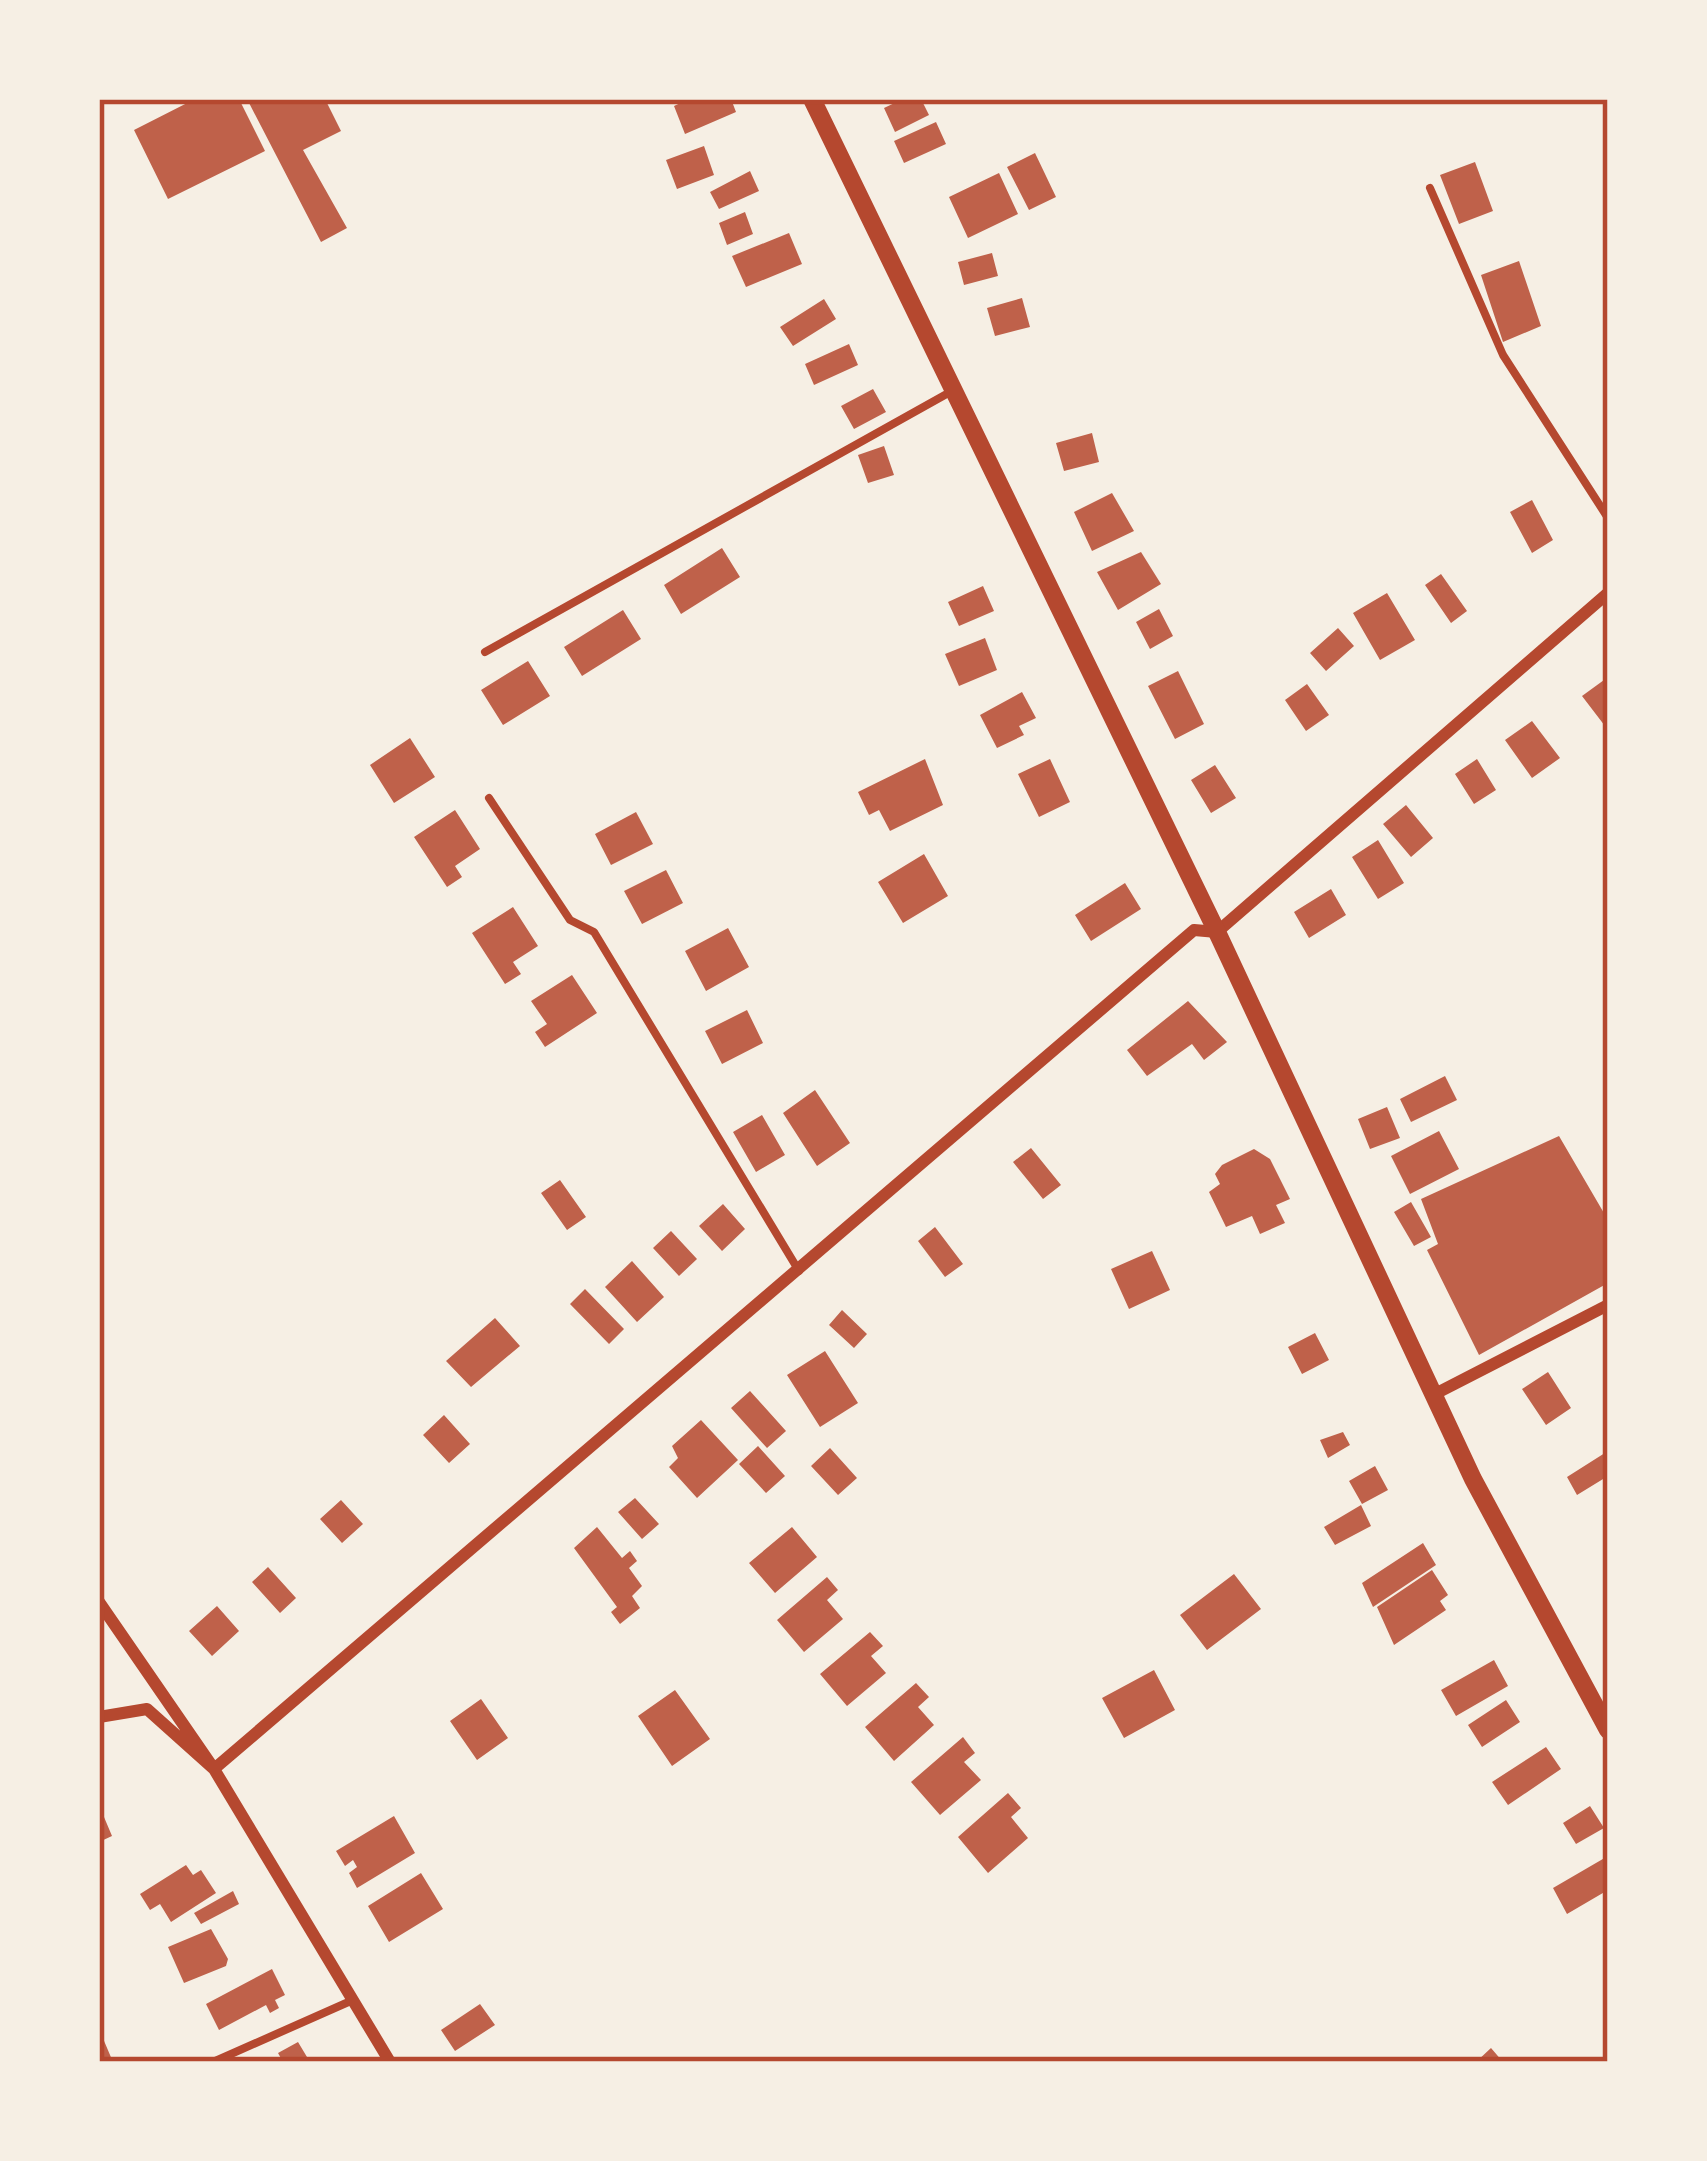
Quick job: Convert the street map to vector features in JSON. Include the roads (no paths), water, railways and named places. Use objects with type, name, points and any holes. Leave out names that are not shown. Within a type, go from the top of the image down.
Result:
[{"type":"street","points":[[812,99],[1217,932],[1432,1395],[1608,1730]]},
{"type":"street","points":[[214,1769],[800,1273],[1194,930],[1217,932],[1608,593]]},
{"type":"street","points":[[1432,1395],[1608,1305]]},
{"type":"street","points":[[99,1602],[214,1769],[391,2062]]},
{"type":"street","points":[[99,1717],[147,1709],[214,1769]]},
{"type":"lane","points":[[1430,188],[1503,355],[1608,518]]},
{"type":"lane","points":[[484,652],[953,390]]},
{"type":"lane","points":[[489,798],[570,920],[595,932],[800,1273]]},
{"type":"lane","points":[[213,2062],[353,2000]]}]
